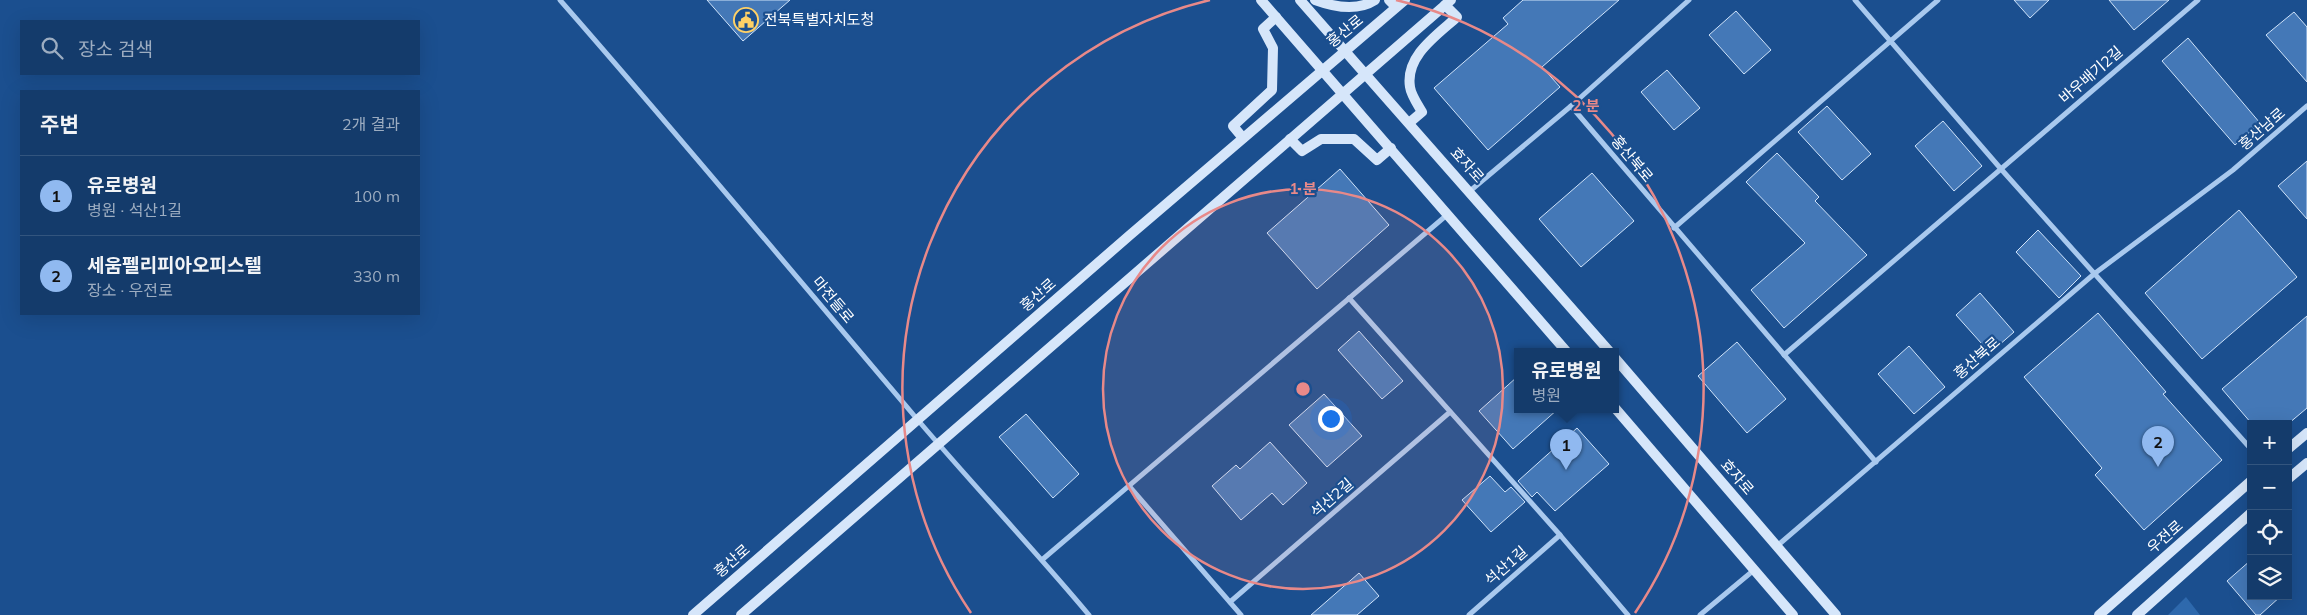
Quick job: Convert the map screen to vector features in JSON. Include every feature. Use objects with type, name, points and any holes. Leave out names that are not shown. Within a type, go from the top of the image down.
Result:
[{"type":"street","name":"마전들로","points":[[560,0],[670,126],[918,420],[1043,559],[1089,615]]},
{"type":"street","points":[[1261,0],[1563,348]]},
{"type":"street","name":"효자로","points":[[1300,0],[1606,348]]},
{"type":"street","points":[[1315,0],[1346,7],[1367,5],[1375,0]]},
{"type":"street","name":"홍산로","points":[[693,615],[1344,50],[1392,4],[1405,0]]},
{"type":"street","points":[[1470,191],[1571,106],[1689,0]]},
{"type":"street","points":[[1855,0],[2001,169],[2247,445]]},
{"type":"street","points":[[1674,228],[1938,0]]},
{"type":"street","name":"바우배기2길","points":[[2001,169],[2198,0]]},
{"type":"street","points":[[741,615],[1448,3],[1456,17],[1421,50],[1412,65],[1410,87],[1422,112],[1410,124]]},
{"type":"street","points":[[1243,138],[1233,126],[1272,90],[1274,48],[1263,29],[1276,17]]},
{"type":"street","name":"홍산북로","points":[[1571,106],[1876,462]]},
{"type":"street","name":"홍산남로","points":[[2094,274],[2233,170],[2307,106]]},
{"type":"street","points":[[1290,139],[1302,151],[1321,139],[1354,139],[1377,160],[1391,148]]},
{"type":"street","points":[[1784,355],[2001,169]]},
{"type":"street","points":[[1043,559],[1448,214]]},
{"type":"street","name":"홍산북로","points":[[1777,546],[2094,274]]},
{"type":"street","points":[[1349,298],[1560,535],[1628,615]]},
{"type":"street","name":"효자로","points":[[1619,363],[1836,615]]},
{"type":"street","name":"석산2길","points":[[1230,602],[1450,412]]},
{"type":"street","points":[[1619,413],[1793,615]]},
{"type":"street","points":[[2292,446],[2307,433]]},
{"type":"street","points":[[2292,476],[2307,463]]},
{"type":"street","name":"우전로","points":[[2099,615],[2247,485]]},
{"type":"street","points":[[1129,486],[1241,615]]},
{"type":"street","points":[[2136,615],[2247,517]]},
{"type":"street","name":"석산1길","points":[[1469,615],[1560,535]]},
{"type":"street","points":[[1700,615],[1754,570]]},
{"type":"shaded area","points":[[2186,597],[2200,615],[2168,615]]},
{"type":"building","name":"전북특별자치도청","points":[[707,0],[790,0],[743,41]]},
{"type":"building","points":[[1523,0],[1619,0],[1542,67],[1560,87],[1488,150],[1434,88],[1508,24],[1503,18]]},
{"type":"building","points":[[2014,0],[2049,0],[2030,18]]},
{"type":"building","points":[[2109,0],[2169,0],[2134,30]]},
{"type":"building","points":[[1736,11],[1771,50],[1744,74],[1709,35]]},
{"type":"building","points":[[2294,12],[2307,27],[2307,82],[2266,35]]},
{"type":"building","points":[[2188,38],[2260,123],[2235,145],[2162,61]]},
{"type":"building","points":[[1667,70],[1700,108],[1674,130],[1641,92]]},
{"type":"building","points":[[1827,106],[1871,154],[1842,180],[1798,132]]},
{"type":"building","points":[[1943,121],[1982,166],[1954,191],[1915,146]]},
{"type":"building","points":[[1777,153],[1819,197],[1815,201],[1867,255],[1784,328],[1751,290],[1805,243],[1746,182]]},
{"type":"building","points":[[2307,161],[2307,219],[2278,186]]},
{"type":"building","points":[[1340,169],[1389,225],[1317,289],[1267,233]]},
{"type":"building","points":[[1592,173],[1634,221],[1581,267],[1539,219]]},
{"type":"building","points":[[2239,210],[2297,277],[2202,359],[2145,293]]},
{"type":"building","points":[[2038,230],[2081,276],[2059,298],[2016,252]]},
{"type":"building","points":[[1980,293],[2014,332],[1990,353],[1956,315]]},
{"type":"building","points":[[2098,313],[2166,392],[2163,394],[2222,460],[2144,530],[2095,475],[2102,468],[2024,377]]},
{"type":"building","points":[[2307,316],[2307,408],[2292,421],[2249,420],[2222,389]]},
{"type":"building","points":[[1359,331],[1403,381],[1382,399],[1338,350]]},
{"type":"building","points":[[1737,342],[1786,399],[1747,433],[1698,376]]},
{"type":"building","points":[[1909,346],[1945,387],[1914,414],[1878,374]]},
{"type":"building","points":[[1514,380],[1514,413],[1554,413],[1513,449],[1479,411]]},
{"type":"building","points":[[1324,394],[1362,436],[1327,467],[1289,425]]},
{"type":"building","points":[[1026,414],[1079,474],[1053,498],[999,437]]},
{"type":"building","points":[[1577,428],[1609,464],[1555,511],[1537,492],[1532,497],[1518,481]]},
{"type":"building","points":[[1270,442],[1307,483],[1283,505],[1272,493],[1241,520],[1212,486],[1236,465],[1240,469]]},
{"type":"building","points":[[1490,476],[1505,492],[1511,487],[1525,502],[1491,532],[1462,500]]},
{"type":"building","points":[[2247,564],[2247,600],[2277,600],[2260,615],[2256,615],[2227,581]]},
{"type":"building","points":[[1359,573],[1379,596],[1357,615],[1311,615]]},
{"type":"place","name":"전북특별자치도청","points":[[746,20]]},
{"type":"place","name":"세움펠리피아오피스텔","points":[[2158,467]]},
{"type":"place","name":"유로병원","points":[[1566,470]]}]
